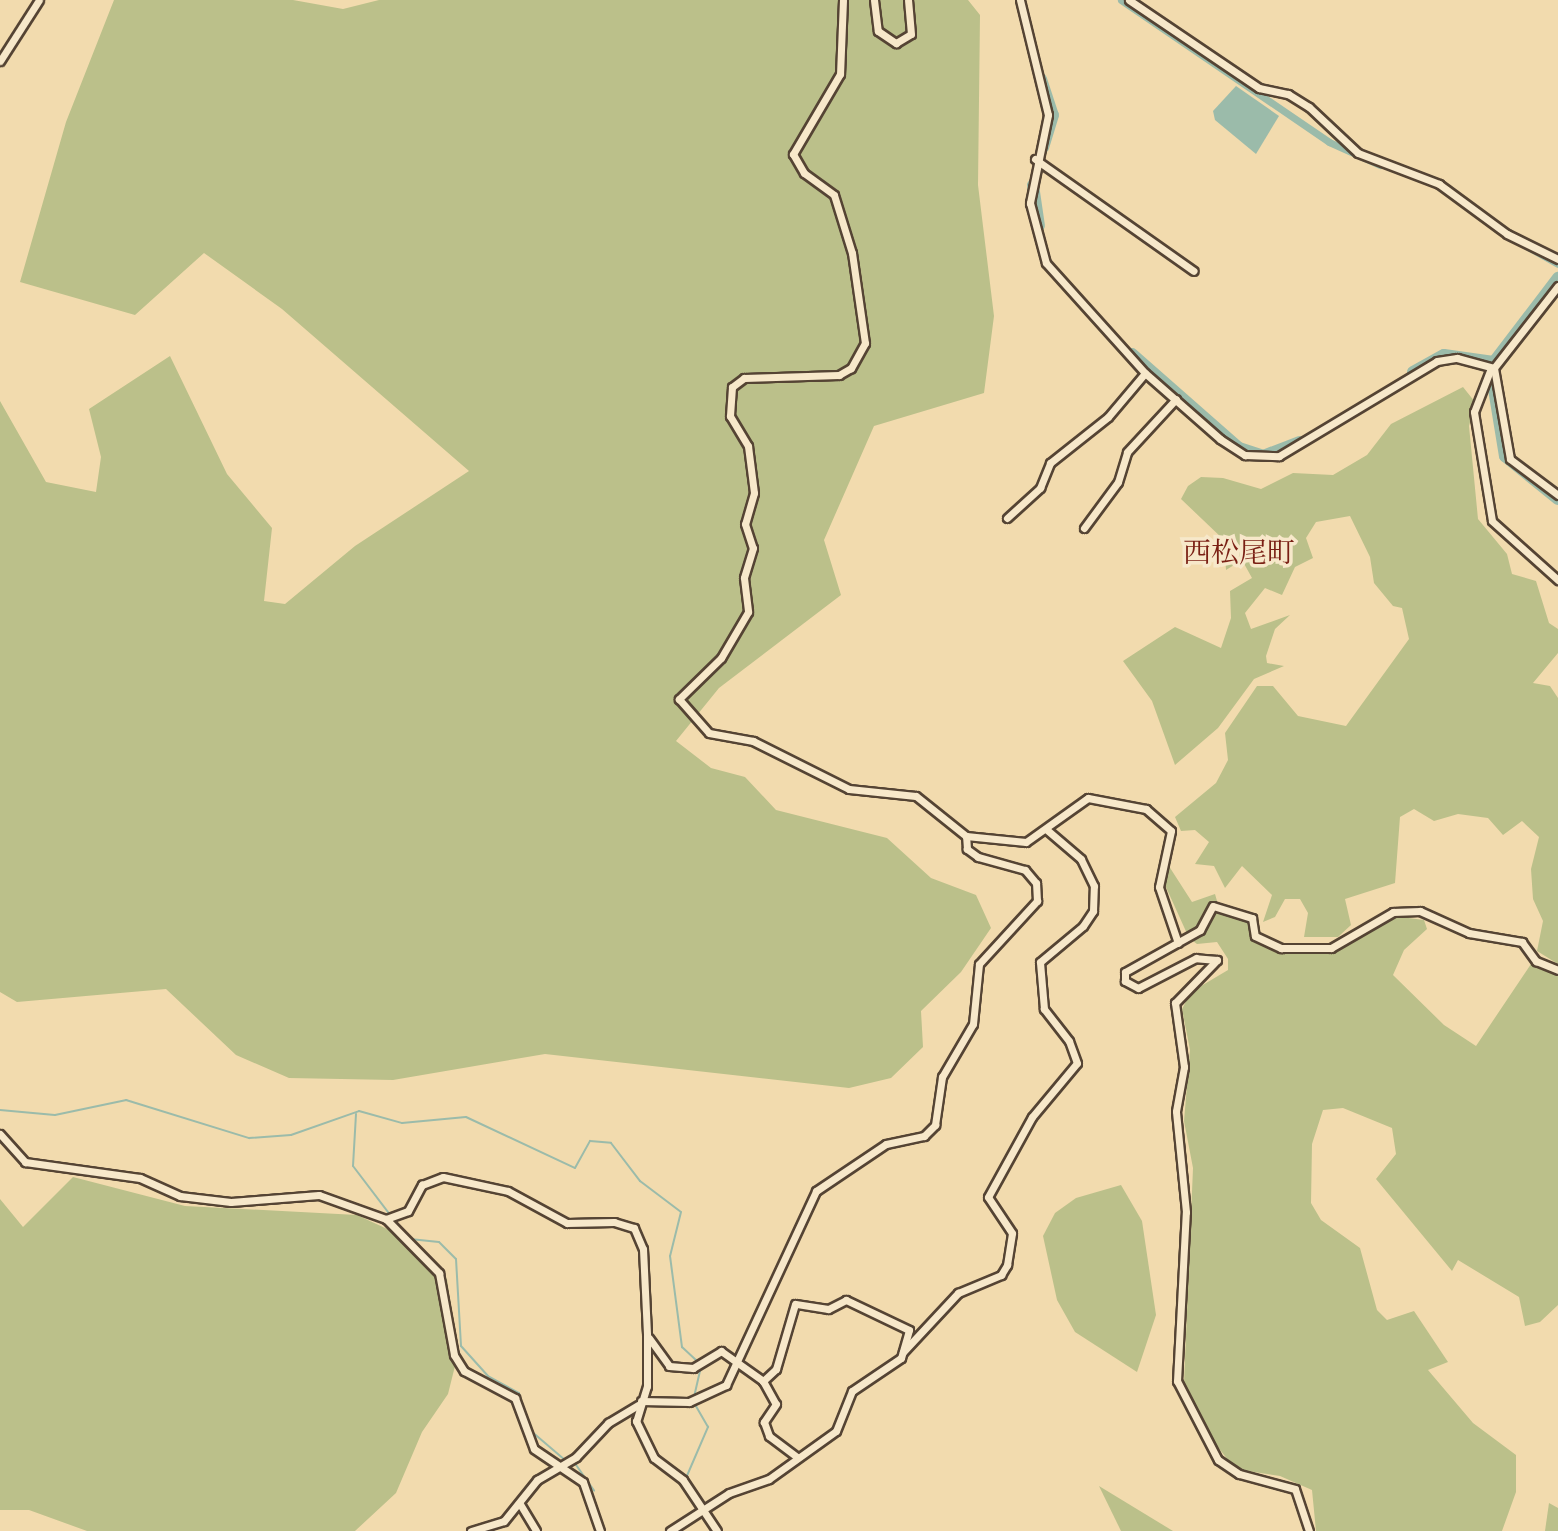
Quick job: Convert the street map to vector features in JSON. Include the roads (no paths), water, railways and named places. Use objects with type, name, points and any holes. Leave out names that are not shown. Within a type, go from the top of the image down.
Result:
[{"type":"street","points":[[0,61],[39,0]]},
{"type":"street","points":[[843,0],[838,80],[793,154],[804,173],[834,195],[852,253],[865,343],[852,368],[839,375],[744,378],[732,387],[730,416],[748,446],[754,494],[745,524],[753,548],[744,578],[748,612],[721,659],[680,699],[709,733],[753,741],[849,789],[916,796],[966,836],[1016,845],[1047,830],[1088,798],[1117,801],[1164,820],[1171,831],[1159,887],[1178,943]]},
{"type":"street","points":[[874,0],[878,31],[897,43],[911,34],[908,0]]},
{"type":"street","points":[[1020,0],[1048,115],[1030,203],[1046,263],[1145,373],[1234,449],[1267,459],[1353,416],[1437,361],[1457,358],[1493,368]]},
{"type":"street","points":[[1129,0],[1259,89],[1288,94],[1309,107],[1358,153],[1439,184],[1507,234],[1558,259]]},
{"type":"street","points":[[1037,161],[1194,271]]},
{"type":"street","points":[[1558,286],[1493,368],[1474,412],[1492,521],[1558,580]]},
{"type":"street","points":[[1493,368],[1510,458],[1558,495]]},
{"type":"street","points":[[1007,518],[1040,488],[1049,463],[1108,417],[1145,373]]},
{"type":"street","points":[[1083,528],[1118,482],[1127,452],[1176,399]]},
{"type":"street","points":[[670,1531],[705,1506],[769,1479],[836,1431],[852,1391],[888,1372],[958,1293],[1001,1275],[1007,1265],[1012,1233],[988,1197],[1032,1117],[1077,1063],[1069,1041],[1044,1009],[1040,962],[1083,926],[1093,911],[1094,886],[1081,859],[1047,830]]},
{"type":"street","points":[[471,1531],[505,1521],[537,1480],[560,1466],[622,1412],[639,1403],[689,1402],[726,1385],[739,1362],[816,1191],[886,1144],[924,1136],[936,1125],[943,1077],[973,1024],[979,964],[1037,901],[1036,883],[1025,870],[978,856],[967,849],[966,836]]},
{"type":"street","points":[[1308,1531],[1295,1489],[1239,1474],[1218,1460],[1177,1381],[1186,1212],[1176,1111],[1184,1067],[1175,1003],[1217,960],[1196,958],[1153,985],[1130,989],[1125,981],[1125,972],[1205,925],[1213,906],[1252,918],[1260,941],[1281,948],[1342,945],[1352,933],[1401,909],[1479,936],[1518,941],[1536,961],[1558,970]]},
{"type":"street","points":[[0,1134],[25,1162],[140,1178],[180,1196],[231,1202],[319,1195],[386,1219],[439,1273],[454,1355],[464,1371],[515,1398],[534,1449],[583,1482],[600,1531]]},
{"type":"street","points":[[386,1219],[408,1211],[422,1185],[443,1177],[508,1191],[567,1223],[628,1224],[643,1249],[648,1386],[639,1403],[647,1448],[705,1506],[717,1531]]},
{"type":"street","points":[[763,1381],[776,1369],[795,1304],[828,1309],[846,1300],[909,1330],[903,1352]]},
{"type":"street","points":[[647,1335],[669,1366],[699,1363],[721,1351],[763,1381],[776,1404],[764,1422],[769,1436],[797,1457]]},
{"type":"street","points":[[520,1504],[536,1531]]},
{"type":"waterway","points":[[1121,0],[1329,142],[1380,165]]},
{"type":"waterway","points":[[1041,79],[1053,115],[1043,147]]},
{"type":"waterway","points":[[1033,185],[1039,226]]},
{"type":"waterway","points":[[1496,229],[1558,264]]},
{"type":"waterway","points":[[1413,372],[1444,355],[1494,362],[1558,278]]},
{"type":"waterway","points":[[1132,354],[1239,448],[1263,456],[1299,442]]},
{"type":"waterway","points":[[1493,383],[1505,456],[1558,499]]},
{"type":"waterway","points":[[0,1110],[55,1115],[126,1100],[249,1138],[291,1135],[359,1111],[402,1123],[466,1117],[575,1168],[590,1141],[611,1143],[640,1181],[681,1212],[670,1256],[682,1347],[698,1362]]},
{"type":"waterway","points":[[356,1114],[353,1166],[391,1216]]},
{"type":"waterway","points":[[410,1239],[439,1242],[456,1259],[461,1346],[488,1376],[519,1393],[525,1416]]},
{"type":"waterway","points":[[694,1397],[701,1366]]},
{"type":"waterway","points":[[686,1478],[708,1427],[694,1403]]},
{"type":"waterway","points":[[531,1431],[565,1460]]},
{"type":"waterway","points":[[574,1462],[594,1491]]},
{"type":"waterway","points":[[691,1485],[706,1506]]},
{"type":"waterway","points":[[709,1511],[721,1531]]},
{"type":"district","name":"西松尾町","points":[[1239,554]]}]
